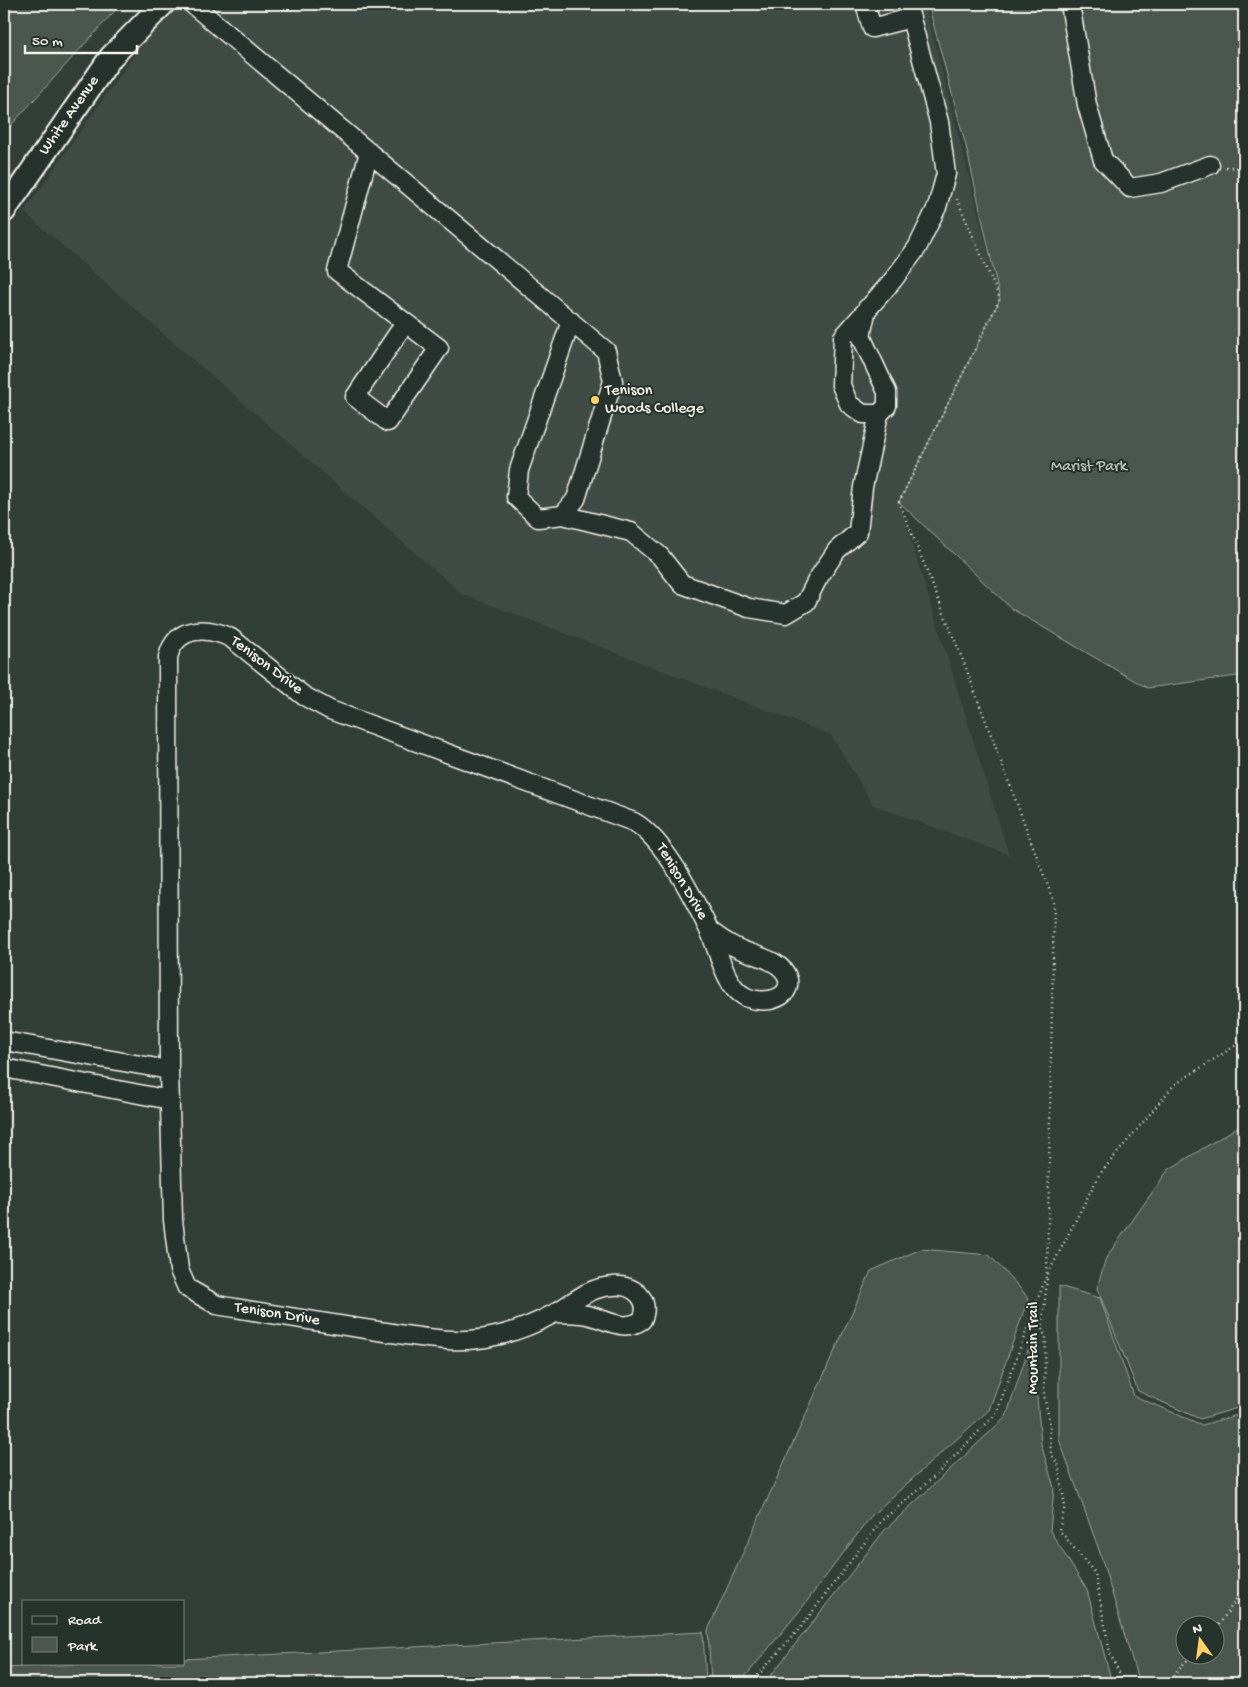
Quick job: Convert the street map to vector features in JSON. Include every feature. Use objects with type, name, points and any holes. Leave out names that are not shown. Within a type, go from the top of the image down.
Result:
[{"type":"main road","name":"White Avenue","points":[[4,211],[112,57],[162,4]]},
{"type":"street","points":[[192,4],[606,351],[613,381],[576,499],[563,515]]},
{"type":"street","points":[[865,4],[872,28],[909,11],[939,122],[946,174],[937,207],[917,248],[893,280],[843,337],[840,384],[849,404],[863,414],[879,414]]},
{"type":"street","points":[[1070,4],[1087,105],[1103,160],[1130,188],[1161,183],[1210,165]]},
{"type":"street","points":[[369,152],[337,272],[405,322],[439,348],[388,422],[355,397],[405,322]]},
{"type":"street","points":[[571,321],[519,470],[516,497],[538,518],[563,515],[631,532],[660,556],[682,584],[749,608],[786,614],[806,602],[817,580],[837,550],[858,532],[863,487],[879,414],[886,406],[888,392],[861,336],[867,308]]},
{"type":"street","name":"Tenison Drive","points":[[556,1313],[492,1337],[469,1339],[428,1338],[217,1306],[187,1288],[179,1270],[173,1220],[169,1070],[168,657],[171,646],[181,635],[194,631],[211,630],[231,638],[304,696],[330,710],[634,822],[646,829],[657,841],[710,931],[727,975],[744,996],[766,1000],[782,996],[787,990],[788,978],[781,968],[735,947],[710,931]]},
{"type":"street","points":[[4,1040],[169,1070]]},
{"type":"street","points":[[4,1068],[170,1100]]},
{"type":"path","points":[[1236,4],[1244,7]]},
{"type":"path","points":[[751,1683],[801,1627],[881,1521],[933,1478],[996,1414],[1047,1274],[1054,902],[964,663],[899,502],[1000,299],[946,174]]},
{"type":"path","name":"Mountain Trail","points":[[1124,1683],[1110,1653],[1095,1573],[1059,1530],[1065,1506],[1058,1464],[1050,1454],[1049,1419],[1044,1395],[1046,1336],[1042,1331],[1047,1274],[1099,1175],[1161,1100],[1174,1085],[1244,1040]]},
{"type":"path","points":[[1226,1614],[1244,1588]]},
{"type":"path","points":[[1166,1683],[1184,1664]]},
{"type":"shaded area","name":"Tenison Woods College","points":[[174,4],[925,4],[1000,299],[899,502],[1009,855],[873,805],[831,735],[462,594],[24,212],[155,25]]},
{"type":"green space","points":[[4,4],[121,4],[4,133]]},
{"type":"green space","name":"Marist Park","points":[[928,4],[1244,4],[1244,675],[1147,688],[1012,609],[899,502],[1000,299],[966,146]]},
{"type":"green space","points":[[1244,1123],[1244,1406],[1200,1419],[1138,1391],[1097,1288],[1106,1258],[1168,1170]]},
{"type":"green space","points":[[921,1249],[989,1255],[1028,1299],[989,1410],[872,1515],[801,1609],[740,1683],[711,1683],[708,1630],[871,1271]]},
{"type":"green space","points":[[1059,1286],[1100,1298],[1134,1396],[1202,1425],[1244,1413],[1244,1683],[1139,1683],[1099,1550],[1059,1439]]},
{"type":"green space","points":[[1029,1347],[1035,1374],[1041,1444],[1054,1488],[1050,1531],[1087,1590],[1112,1683],[765,1683],[884,1531],[1006,1417]]},
{"type":"green space","points":[[703,1632],[706,1683],[4,1683],[4,1668],[79,1664],[185,1664],[185,1659]]},
{"type":"place","name":"Tenison Woods College","points":[[595,400]]}]
